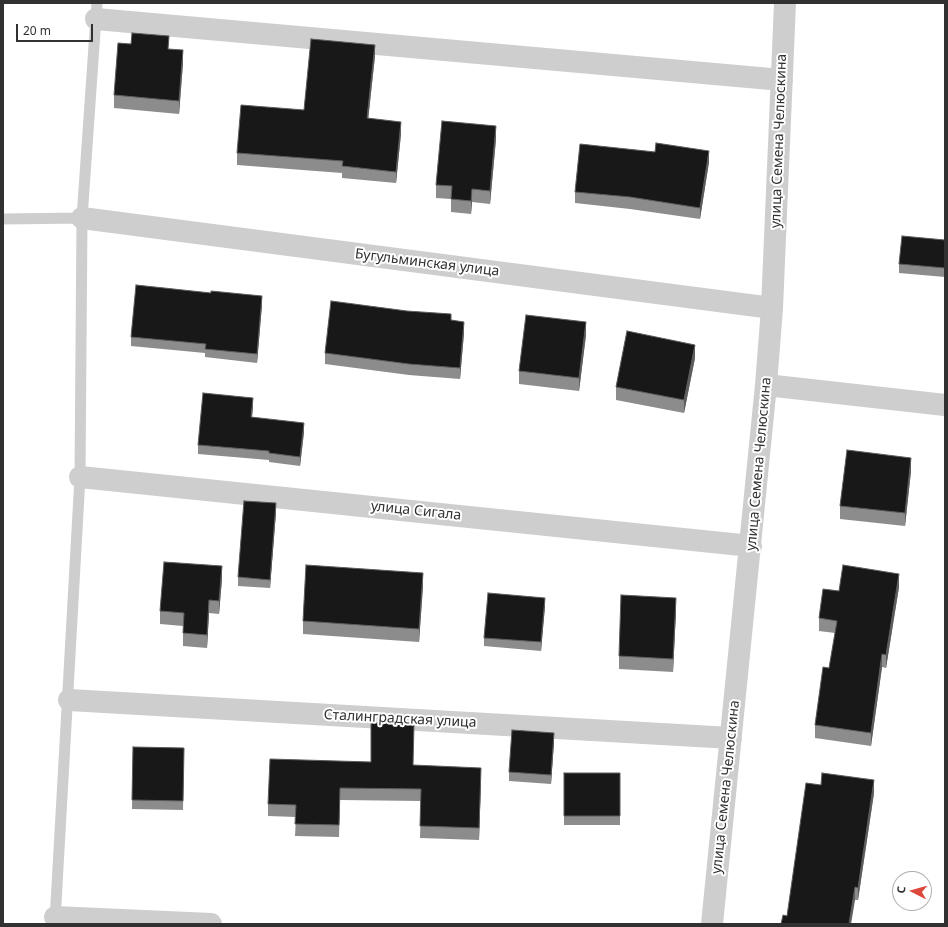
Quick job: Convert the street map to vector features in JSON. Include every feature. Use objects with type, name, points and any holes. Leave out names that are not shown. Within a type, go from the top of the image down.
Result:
[{"type":"street","name":"улица Семена Челюскина","points":[[712,924],[766,385],[772,308],[785,3]]},
{"type":"street","points":[[97,11],[782,80]]},
{"type":"street","name":"Бугульминская улица","points":[[82,218],[772,308]]},
{"type":"street","points":[[766,385],[945,405]]},
{"type":"street","name":"улица Сигала","points":[[80,477],[751,546]]},
{"type":"street","name":"Сталинградская улица","points":[[69,700],[731,738]]},
{"type":"street","points":[[55,921],[211,924]]},
{"type":"lane","points":[[55,921],[69,700],[80,477],[82,218],[97,11]]},
{"type":"lane","points":[[3,219],[82,218]]},
{"type":"building","points":[[132,33],[169,36],[168,49],[183,50],[179,101],[114,95],[118,43],[131,44]]},
{"type":"building","points":[[311,39],[375,45],[367,118],[401,122],[396,172],[342,166],[343,161],[237,153],[241,105],[304,110]]},
{"type":"building","points":[[442,121],[496,126],[490,191],[472,189],[471,201],[451,199],[452,186],[436,185]]},
{"type":"building","points":[[656,143],[709,151],[700,208],[630,197],[575,192],[580,144],[655,152]]},
{"type":"building","points":[[902,236],[945,240],[945,268],[899,264]]},
{"type":"building","points":[[136,285],[211,293],[211,291],[262,296],[257,354],[205,349],[206,344],[131,337]]},
{"type":"building","points":[[331,301],[407,311],[451,314],[451,320],[464,322],[460,368],[409,364],[325,353]]},
{"type":"building","points":[[526,315],[586,322],[579,378],[519,371]]},
{"type":"building","points":[[627,331],[695,345],[684,400],[616,387]]},
{"type":"building","points":[[203,393],[253,398],[251,417],[304,423],[300,457],[269,453],[269,451],[198,445]]},
{"type":"building","points":[[847,450],[911,458],[905,513],[840,506]]},
{"type":"building","points":[[244,501],[276,503],[270,580],[238,577]]},
{"type":"building","points":[[164,562],[222,566],[219,601],[209,600],[207,635],[183,633],[184,613],[160,611]]},
{"type":"building","points":[[306,565],[423,573],[419,629],[303,621]]},
{"type":"building","points":[[843,565],[899,574],[886,655],[882,654],[871,733],[815,725],[823,667],[829,668],[837,621],[819,618],[823,589],[839,591]]},
{"type":"building","points":[[488,593],[545,598],[541,642],[484,638]]},
{"type":"building","points":[[621,595],[676,598],[673,659],[619,656]]},
{"type":"building","points":[[371,723],[414,724],[413,765],[481,768],[479,828],[420,826],[421,789],[340,788],[339,825],[295,824],[296,805],[268,804],[270,759],[371,762]]},
{"type":"building","points":[[512,730],[554,733],[551,775],[509,772]]},
{"type":"building","points":[[133,747],[184,748],[183,801],[132,800]]},
{"type":"building","points":[[564,773],[620,773],[620,816],[564,816]]},
{"type":"building","points":[[822,773],[874,780],[858,888],[855,887],[849,924],[781,924],[783,915],[787,916],[806,783],[821,785]]}]
